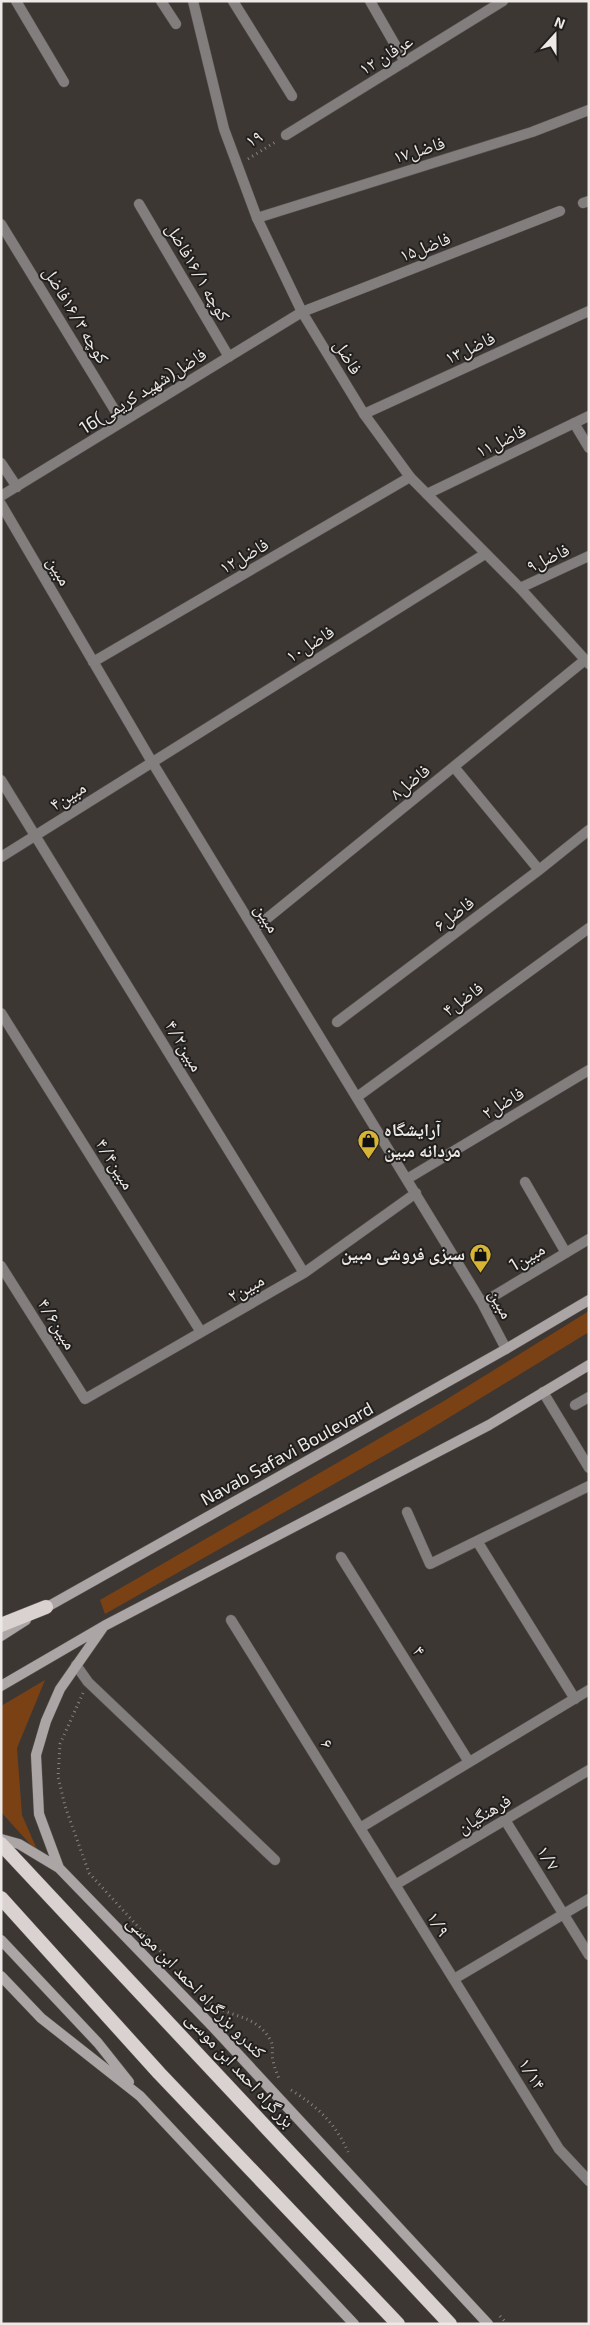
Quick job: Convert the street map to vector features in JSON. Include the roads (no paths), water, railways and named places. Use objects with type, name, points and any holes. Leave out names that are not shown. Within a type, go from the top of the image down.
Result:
[{"type":"highway","points":[[1,1625],[46,1606]]},
{"type":"highway","name":"بزرگراه احمد ابن موسی","points":[[1,1844],[450,2324]]},
{"type":"highway","points":[[1,1898],[159,2073],[398,2324]]},
{"type":"main road","name":"Navab Safavi Boulevard","points":[[1,1636],[46,1606],[506,1349],[589,1300]]},
{"type":"main road","points":[[1,1686],[104,1626],[489,1425],[589,1365]]},
{"type":"main road","name":"کندرو بزرگراه احمد ابن موسی","points":[[104,1626],[60,1689],[46,1721],[36,1755],[39,1814],[59,1868],[213,2027],[488,2324]]},
{"type":"main road","points":[[1,1839],[19,1844],[59,1868]]},
{"type":"main road","points":[[1,1940],[98,2043],[140,2096],[354,2324]]},
{"type":"main road","points":[[1,1976],[41,2018],[140,2096]]},
{"type":"street","points":[[16,1],[64,82]]},
{"type":"street","points":[[161,1],[176,24]]},
{"type":"street","name":"فاضل","points":[[193,1],[224,130],[258,218],[302,312],[364,414],[410,477],[520,588],[587,662]]},
{"type":"street","points":[[233,1],[292,96]]},
{"type":"street","points":[[370,1],[405,62]]},
{"type":"street","name":"عرفان ۱۲","points":[[286,135],[504,1]]},
{"type":"street","name":"۱۷فاضل","points":[[258,218],[532,132],[589,110]]},
{"type":"street","name":"کوچه ۱۶/۱فاضل","points":[[140,204],[229,357]]},
{"type":"street","name":"۱۵فاضل","points":[[302,312],[560,211]]},
{"type":"street","name":"کوچه ۱۶/۳فاضل","points":[[1,224],[122,422]]},
{"type":"street","name":"۱۳فاضل","points":[[364,414],[589,311]]},
{"type":"street","name":"16فاضل(شهید کریمی)","points":[[1,496],[302,312]]},
{"type":"street","name":"۱۱فاضل","points":[[427,494],[589,416]]},
{"type":"street","points":[[574,423],[589,448]]},
{"type":"street","points":[[1,463],[16,487]]},
{"type":"street","name":"۱۲فاضل","points":[[94,662],[410,477]]},
{"type":"street","name":"مبین","points":[[1,504],[152,762],[416,1192],[482,1303],[506,1349]]},
{"type":"street","name":"۱۰فاضل","points":[[152,762],[485,554]]},
{"type":"street","name":"۹فاضل","points":[[520,588],[589,556]]},
{"type":"street","name":"۸فاضل","points":[[254,929],[587,662]]},
{"type":"street","name":"۴مبین","points":[[1,857],[152,762]]},
{"type":"street","points":[[454,767],[539,870]]},
{"type":"street","name":"۴/۲مبین","points":[[1,780],[304,1273]]},
{"type":"street","name":"۶فاضل","points":[[337,1022],[539,870],[589,830]]},
{"type":"street","name":"۴فاضل","points":[[357,1097],[589,928]]},
{"type":"street","name":"۴/۴مبین","points":[[1,1013],[201,1332]]},
{"type":"street","name":"۲فاضل","points":[[408,1179],[589,1070]]},
{"type":"street","points":[[525,1182],[566,1253]]},
{"type":"street","name":"۲مبین","points":[[85,1399],[304,1273],[416,1192]]},
{"type":"street","name":"1مبین","points":[[482,1303],[589,1239]]},
{"type":"street","name":"۴/۶مبین","points":[[1,1266],[85,1399]]},
{"type":"street","points":[[543,1392],[589,1468]]},
{"type":"street","points":[[575,1405],[589,1397]]},
{"type":"street","points":[[407,1512],[430,1564],[589,1486]]},
{"type":"street","points":[[477,1541],[575,1699]]},
{"type":"street","name":"۴","points":[[342,1557],[469,1762]]},
{"type":"street","name":"۶","points":[[231,1620],[395,1885]]},
{"type":"street","points":[[76,1665],[88,1682],[276,1860]]},
{"type":"street","points":[[360,1828],[589,1690]]},
{"type":"street","name":"فرهنگیان","points":[[395,1885],[589,1770]]},
{"type":"street","name":"۱/۷","points":[[505,1820],[589,1955]]},
{"type":"street","name":"۱/۹","points":[[395,1885],[454,1979]]},
{"type":"street","points":[[454,1979],[589,1898]]},
{"type":"street","name":"۱/۱۴","points":[[454,1979],[559,2149],[589,2181]]},
{"type":"place","name":"آرایشگاه مردانه مبین","points":[[368,1159]]},
{"type":"place","name":"سبزی فروشی مبین","points":[[481,1273]]}]
